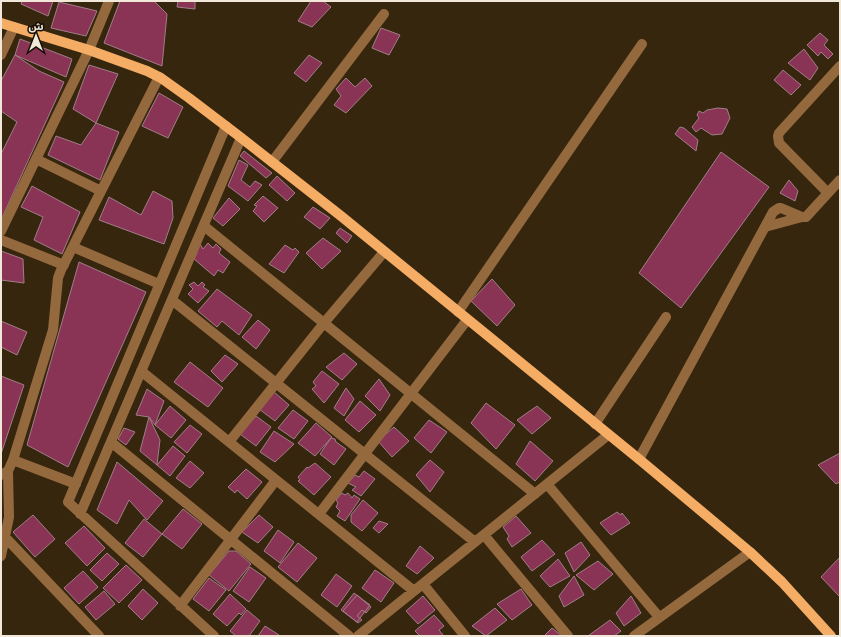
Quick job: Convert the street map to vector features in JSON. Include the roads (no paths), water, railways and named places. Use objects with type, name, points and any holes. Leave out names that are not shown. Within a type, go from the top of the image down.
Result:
[{"type":"main road","points":[[1,23],[89,50],[147,71],[159,77],[226,126],[639,459],[750,552],[782,582],[831,636]]},
{"type":"street","points":[[1,231],[89,50],[109,1]]},
{"type":"street","points":[[272,162],[384,14]]},
{"type":"street","points":[[1,55],[14,27]]},
{"type":"street","points":[[458,312],[642,44]]},
{"type":"street","points":[[828,193],[779,143],[778,136],[779,133],[840,66]]},
{"type":"street","points":[[1,556],[9,512],[5,473],[13,460],[53,330],[58,278],[159,77]]},
{"type":"street","points":[[214,636],[68,502],[226,126]]},
{"type":"street","points":[[80,514],[241,138]]},
{"type":"street","points":[[36,159],[101,191]]},
{"type":"street","points":[[765,227],[807,215],[840,180]]},
{"type":"street","points":[[639,459],[773,212],[779,208],[785,208],[802,217]]},
{"type":"street","points":[[204,226],[535,494]]},
{"type":"street","points":[[1,240],[64,265]]},
{"type":"street","points":[[73,247],[159,284]]},
{"type":"street","points":[[229,442],[324,323],[384,252]]},
{"type":"street","points":[[172,300],[475,542]]},
{"type":"street","points":[[595,424],[666,317]]},
{"type":"street","points":[[318,514],[467,320]]},
{"type":"street","points":[[141,371],[414,591]]},
{"type":"street","points":[[358,636],[369,633],[414,591],[608,435]]},
{"type":"street","points":[[111,442],[349,636]]},
{"type":"street","points":[[13,460],[76,484]]},
{"type":"street","points":[[180,606],[276,480]]},
{"type":"street","points":[[547,484],[659,617]]},
{"type":"street","points":[[484,535],[568,636]]},
{"type":"street","points":[[5,537],[98,636]]},
{"type":"street","points":[[634,636],[750,552]]},
{"type":"street","points":[[423,584],[465,636]]}]
